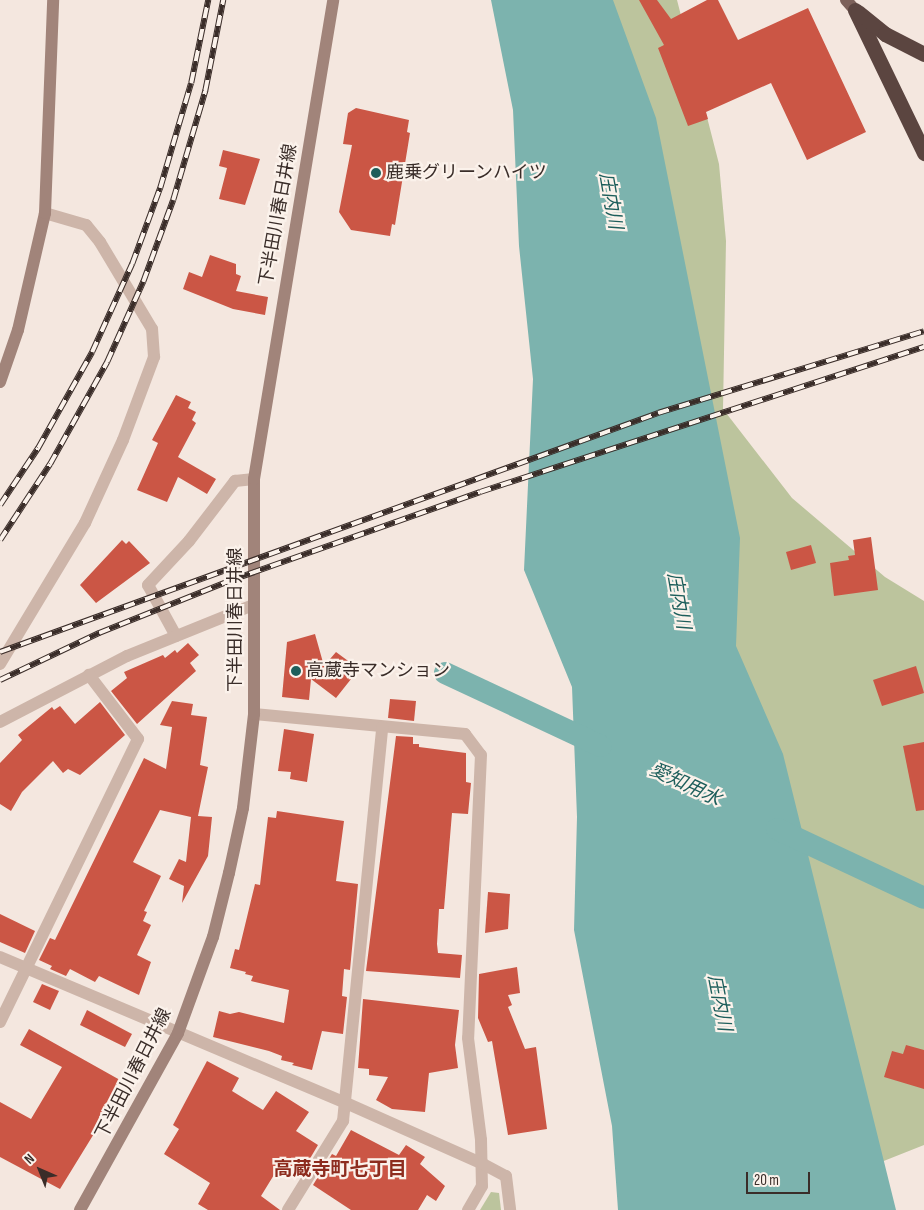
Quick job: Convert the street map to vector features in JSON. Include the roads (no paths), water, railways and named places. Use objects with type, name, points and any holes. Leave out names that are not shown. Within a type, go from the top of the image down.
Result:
[{"type":"highway","points":[[852,3],[885,34],[924,54]]},
{"type":"highway","points":[[852,3],[924,153]]},
{"type":"main road","points":[[0,382],[18,330],[44,213],[53,0]]},
{"type":"main road","name":"下半田川春日井線","points":[[80,1210],[178,1033],[213,937],[243,808],[254,714],[254,478],[333,0]]},
{"type":"street","points":[[0,664],[86,523],[123,440],[154,357],[152,329],[100,242],[86,225],[44,213]]},
{"type":"street","points":[[176,636],[148,585],[189,540],[235,480],[254,478]]},
{"type":"street","points":[[0,722],[89,675],[176,636],[253,605]]},
{"type":"street","points":[[0,1022],[28,969],[138,739],[89,675]]},
{"type":"street","points":[[254,714],[465,734],[482,755],[468,1038],[483,1164],[482,1186],[468,1210]]},
{"type":"street","points":[[288,1210],[343,1121],[382,727]]},
{"type":"street","points":[[0,957],[346,1102],[483,1164],[506,1176],[510,1210]]},
{"type":"water","name":"庄内川","points":[[491,0],[613,0],[656,118],[740,538],[736,646],[783,754],[896,1210],[618,1210],[612,1126],[574,930],[577,817],[572,687],[524,570],[533,379],[519,246],[513,110]]},
{"type":"waterway","name":"愛知用水","points":[[445,673],[601,746]]},
{"type":"waterway","name":"愛知用水","points":[[777,829],[924,898]]},
{"type":"railway","points":[[0,505],[38,448],[92,352],[132,264],[160,188],[191,83],[208,0]]},
{"type":"railway","points":[[0,540],[50,464],[107,362],[143,282],[173,200],[205,91],[223,0]]},
{"type":"railway","points":[[0,652],[658,413],[924,331]]},
{"type":"railway","points":[[0,680],[99,633],[229,581],[480,492],[924,347]]},
{"type":"place","name":"鹿乗グリーンハイツ","points":[[376,173]]},
{"type":"place","name":"高蔵寺マンション","points":[[296,671]]},
{"type":"district","name":"高蔵寺町七丁目","points":[[340,1170]]}]
